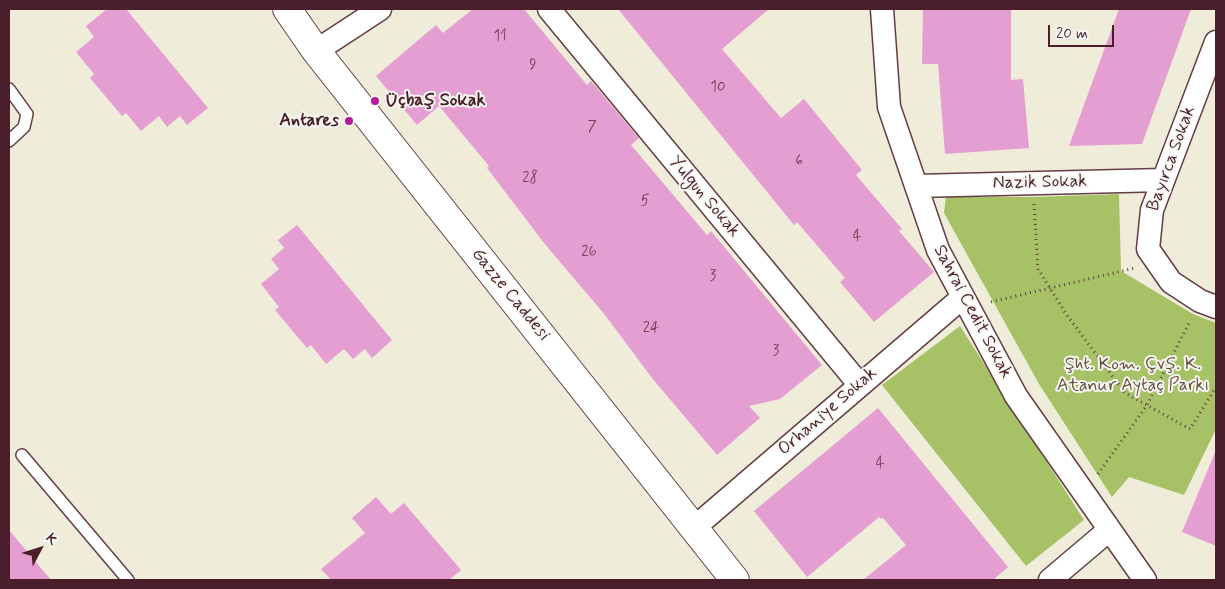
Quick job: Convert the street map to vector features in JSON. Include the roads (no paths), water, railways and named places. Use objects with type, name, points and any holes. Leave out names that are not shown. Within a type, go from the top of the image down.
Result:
[{"type":"main road","name":"Gazze Caddesi","points":[[287,9],[316,51],[695,527],[735,580]]},
{"type":"street","points":[[316,51],[380,9]]},
{"type":"street","name":"Yulgun Sokak","points":[[550,9],[859,384]]},
{"type":"street","name":"Sahrai Cedit Sokak","points":[[882,9],[889,107],[938,250],[1016,396],[1145,580]]},
{"type":"street","name":"Bayırca Sokak","points":[[1208,304],[1171,282],[1148,249],[1152,210],[1163,180],[1209,85],[1216,42]]},
{"type":"street","name":"Nazik Sokak","points":[[916,186],[1163,180]]},
{"type":"street","name":"Orhaniye Sokak","points":[[695,527],[859,384],[966,302]]},
{"type":"street","points":[[1050,580],[1110,530]]},
{"type":"lane","points":[[9,89],[24,108],[27,120],[24,127],[9,141]]},
{"type":"lane","points":[[22,455],[128,580]]},
{"type":"place","name":"Üçbaş Sokak","points":[[375,101]]},
{"type":"place","name":"Antares","points":[[349,121]]},
{"type":"park label","name":"Şht. Kom. Çvş. K. Atanur Aytaç Parkı","points":[[1133,375]]}]
